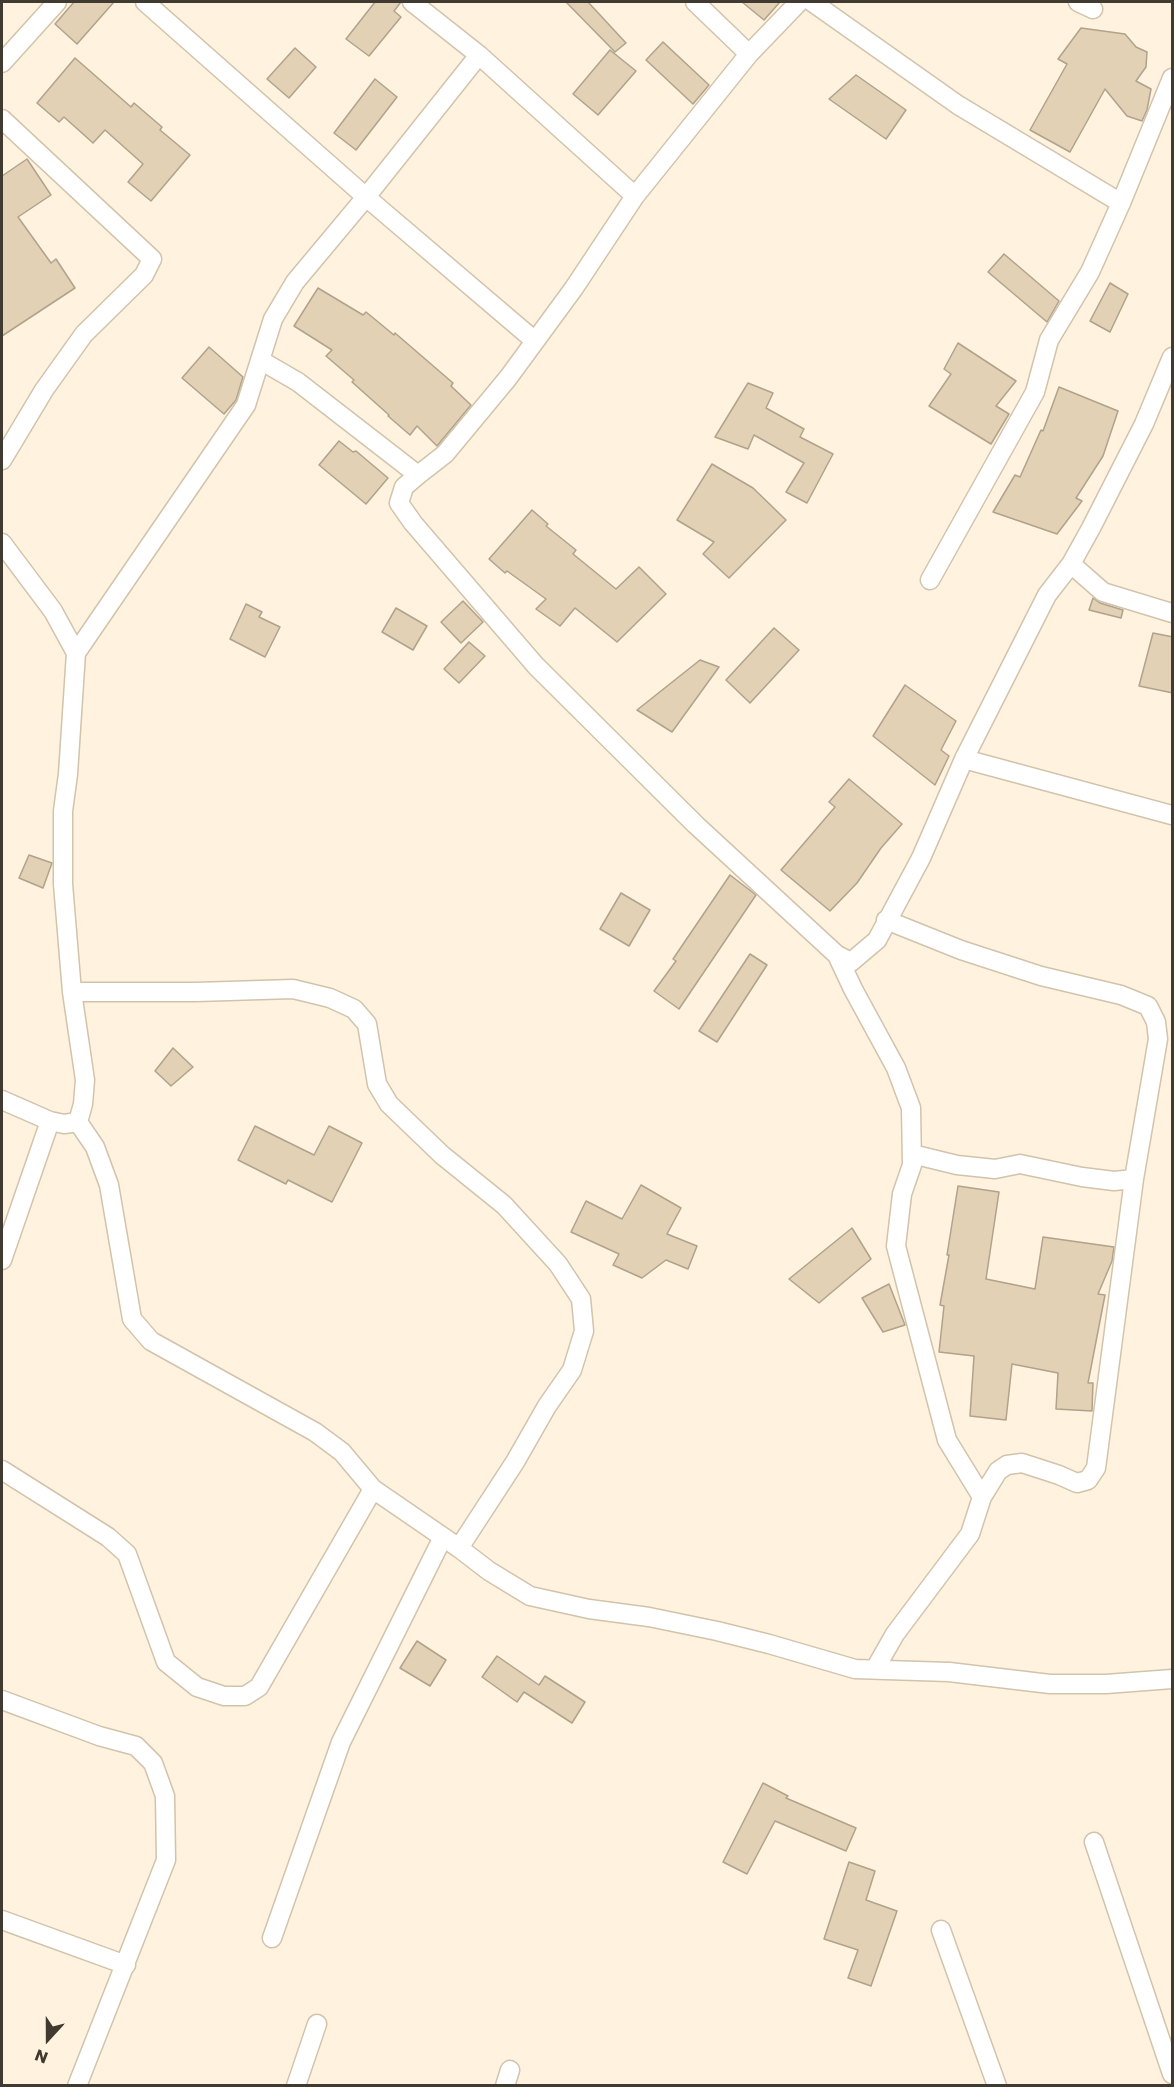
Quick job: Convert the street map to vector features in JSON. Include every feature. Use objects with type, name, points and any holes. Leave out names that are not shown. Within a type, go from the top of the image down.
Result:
[{"type":"street","points":[[2,63],[57,2]]},
{"type":"street","points":[[145,2],[366,197],[534,341]]},
{"type":"street","points":[[412,2],[479,55],[634,196]]},
{"type":"street","points":[[695,2],[749,54]]},
{"type":"street","points":[[799,2],[749,54],[634,196],[574,288],[508,378],[446,454],[404,487],[399,503],[413,523],[536,666],[696,825],[837,955],[851,962],[877,940],[921,858],[964,759],[1047,595],[1071,564],[1144,424],[1173,357]]},
{"type":"street","points":[[812,2],[958,105],[1121,203]]},
{"type":"street","points":[[479,55],[295,282],[273,319],[246,405],[76,653],[68,774],[63,811],[63,884],[72,992],[85,1080],[83,1104],[78,1122],[95,1147],[109,1185],[117,1244],[132,1319],[151,1341],[315,1431],[342,1452],[373,1489],[489,1571],[530,1596],[589,1609],[649,1617],[706,1629],[769,1644],[855,1669],[949,1672],[1050,1684],[1106,1684],[1173,1679]]},
{"type":"street","points":[[930,580],[1035,392],[1049,340],[1090,272],[1173,78]]},
{"type":"street","points":[[2,119],[152,260],[144,275],[84,334],[44,390],[2,460]]},
{"type":"street","points":[[260,360],[298,382],[418,475]]},
{"type":"street","points":[[2,543],[53,612],[76,653]]},
{"type":"street","points":[[1071,564],[1103,592],[1173,613]]},
{"type":"street","points":[[964,759],[1173,815]]},
{"type":"street","points":[[875,1669],[895,1634],[970,1534],[982,1497],[998,1471],[1007,1465],[1022,1463],[1077,1483],[1088,1480],[1096,1468],[1134,1179],[1158,1039],[1156,1022],[1148,1006],[1121,995],[1041,976],[970,954],[886,920]]},
{"type":"street","points":[[837,955],[896,1068],[911,1108],[912,1165],[902,1194],[896,1246],[947,1440],[982,1497]]},
{"type":"street","points":[[72,992],[293,989],[330,998],[354,1009],[367,1024],[377,1084],[389,1104],[442,1155],[504,1204],[558,1264],[581,1299],[584,1331],[572,1370],[547,1406],[515,1462],[459,1548]]},
{"type":"street","points":[[2,1101],[50,1121],[64,1124],[78,1122]]},
{"type":"street","points":[[2,1260],[50,1121]]},
{"type":"street","points":[[912,1154],[967,1166],[995,1169],[1020,1164],[1093,1179],[1114,1181],[1134,1179]]},
{"type":"street","points":[[2,1470],[108,1537],[127,1554],[166,1662],[197,1687],[224,1696],[245,1696],[260,1687],[373,1489]]},
{"type":"street","points":[[272,1938],[341,1742],[443,1537]]},
{"type":"street","points":[[2,1700],[99,1736],[136,1746],[153,1763],[165,1796],[166,1860],[77,2085]]},
{"type":"street","points":[[1094,1842],[1173,2074]]},
{"type":"street","points":[[2,1920],[126,1965]]},
{"type":"street","points":[[941,1930],[997,2085]]},
{"type":"street","points":[[296,2085],[317,2024]]},
{"type":"building","points":[[74,2],[114,2],[77,44],[55,24]]},
{"type":"building","points":[[375,2],[401,2],[394,11],[401,17],[369,56],[346,39]]},
{"type":"building","points":[[566,2],[588,2],[626,43],[615,52]]},
{"type":"building","points":[[742,2],[780,2],[764,20]]},
{"type":"building","points":[[1081,28],[1125,34],[1136,47],[1147,52],[1146,67],[1136,81],[1151,89],[1147,110],[1142,121],[1127,116],[1105,89],[1070,152],[1030,130],[1067,64],[1058,59]]},
{"type":"building","points":[[663,42],[709,85],[693,104],[646,60]]},
{"type":"building","points":[[295,48],[316,67],[289,98],[267,79]]},
{"type":"building","points":[[610,50],[636,71],[598,115],[573,94]]},
{"type":"building","points":[[75,58],[131,107],[134,103],[162,127],[160,130],[190,155],[151,201],[128,182],[143,164],[105,130],[93,143],[64,117],[59,122],[37,103]]},
{"type":"building","points":[[856,75],[906,110],[886,139],[829,99]]},
{"type":"building","points":[[375,79],[397,97],[356,150],[334,133]]},
{"type":"building","points":[[27,159],[51,195],[18,217],[51,263],[56,259],[75,288],[2,336],[2,176]]},
{"type":"building","points":[[1004,254],[1059,301],[1047,322],[988,272]]},
{"type":"building","points":[[1110,283],[1128,294],[1110,332],[1090,321]]},
{"type":"building","points":[[318,288],[363,315],[366,312],[394,335],[395,333],[453,383],[451,386],[471,405],[437,446],[417,426],[410,435],[326,356],[332,350],[294,326]]},
{"type":"building","points":[[958,343],[1016,381],[996,406],[1009,414],[991,444],[929,406],[951,374],[944,369]]},
{"type":"building","points":[[209,347],[243,377],[236,400],[224,414],[182,378]]},
{"type":"building","points":[[748,383],[773,393],[766,408],[804,429],[800,437],[833,454],[807,503],[786,492],[804,463],[754,435],[748,449],[715,437]]},
{"type":"building","points":[[1059,387],[1118,411],[1103,456],[1076,498],[1082,501],[1057,534],[993,512],[1015,475],[1020,477],[1041,430],[1043,431]]},
{"type":"building","points":[[339,441],[353,452],[356,451],[388,478],[366,504],[319,465]]},
{"type":"building","points":[[712,464],[753,488],[786,520],[729,578],[703,554],[714,542],[677,520]]},
{"type":"building","points":[[532,510],[548,524],[546,526],[576,550],[573,554],[616,589],[639,567],[666,594],[617,642],[575,608],[560,626],[536,609],[546,599],[507,571],[505,573],[489,559]]},
{"type":"building","points":[[1093,598],[1100,603],[1123,610],[1121,618],[1089,610]]},
{"type":"building","points":[[463,601],[483,622],[461,643],[441,622]]},
{"type":"building","points":[[246,604],[262,612],[259,617],[280,627],[265,657],[230,639]]},
{"type":"building","points":[[396,608],[427,626],[413,650],[382,632]]},
{"type":"building","points":[[774,628],[799,650],[750,703],[726,680]]},
{"type":"building","points":[[1153,633],[1173,637],[1173,693],[1139,686]]},
{"type":"building","points":[[469,642],[485,656],[459,683],[444,669]]},
{"type":"building","points":[[700,660],[719,667],[672,732],[637,710]]},
{"type":"building","points":[[905,685],[956,721],[941,750],[949,756],[935,785],[873,736]]},
{"type":"building","points":[[849,779],[902,824],[881,848],[857,883],[830,911],[781,870],[835,807],[829,802]]},
{"type":"building","points":[[29,855],[52,863],[43,888],[19,878]]},
{"type":"building","points":[[730,875],[756,895],[679,1009],[654,991],[676,961],[673,959]]},
{"type":"building","points":[[621,893],[650,910],[629,946],[600,929]]},
{"type":"building","points":[[750,954],[767,965],[717,1042],[699,1031]]},
{"type":"building","points":[[173,1048],[193,1067],[171,1086],[155,1071]]},
{"type":"building","points":[[255,1126],[314,1155],[329,1126],[362,1143],[332,1202],[288,1180],[286,1184],[238,1160]]},
{"type":"building","points":[[641,1185],[681,1208],[667,1234],[697,1246],[688,1269],[666,1260],[642,1278],[613,1265],[619,1254],[571,1232],[586,1201],[622,1219]]},
{"type":"building","points":[[958,1186],[999,1192],[986,1279],[1035,1289],[1043,1237],[1114,1247],[1112,1261],[1098,1294],[1105,1295],[1088,1383],[1093,1383],[1092,1411],[1056,1409],[1058,1373],[1012,1364],[1006,1420],[970,1416],[974,1356],[939,1352],[944,1306],[940,1305]]},
{"type":"building","points":[[852,1228],[871,1259],[819,1303],[789,1279]]},
{"type":"building","points":[[889,1284],[905,1325],[883,1332],[862,1298]]},
{"type":"building","points":[[417,1641],[446,1660],[430,1686],[400,1668]]},
{"type":"building","points":[[497,1656],[539,1685],[545,1676],[585,1702],[572,1723],[524,1692],[517,1702],[482,1677]]},
{"type":"building","points":[[763,1783],[788,1796],[786,1798],[856,1828],[846,1851],[775,1821],[747,1874],[723,1862]]},
{"type":"building","points":[[849,1862],[875,1871],[866,1900],[897,1911],[871,1986],[848,1978],[858,1950],[824,1939]]}]
